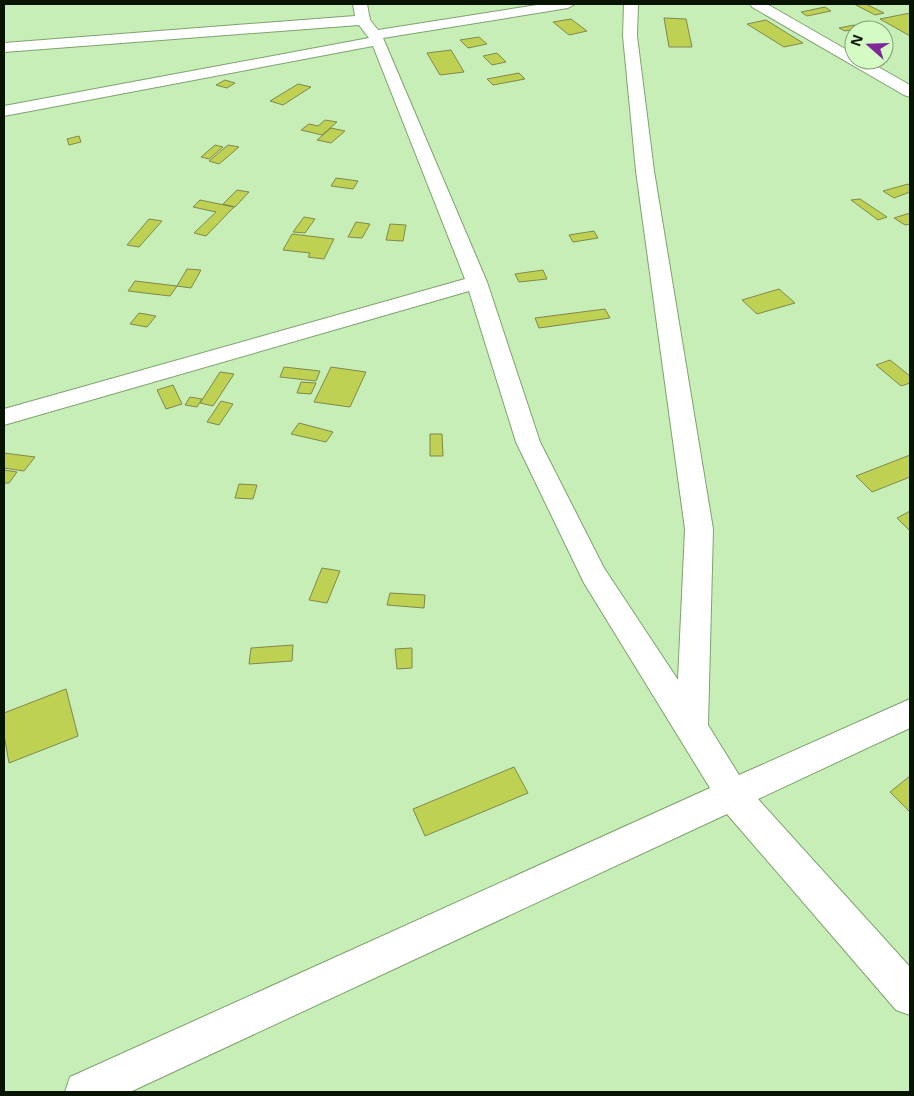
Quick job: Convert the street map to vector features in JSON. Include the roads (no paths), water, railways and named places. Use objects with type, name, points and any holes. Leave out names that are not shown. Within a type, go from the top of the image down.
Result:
[{"type":"street","points":[[360,4],[477,282],[528,442],[594,575],[692,728],[732,796],[910,996]]},
{"type":"street","points":[[4,112],[372,32],[568,4]]},
{"type":"street","points":[[631,4],[630,36],[645,171],[699,529],[692,728]]},
{"type":"street","points":[[757,4],[844,54]]},
{"type":"street","points":[[4,47],[372,32]]},
{"type":"street","points":[[872,70],[910,92]]},
{"type":"street","points":[[4,417],[477,282]]},
{"type":"street","points":[[85,1092],[910,713]]}]
